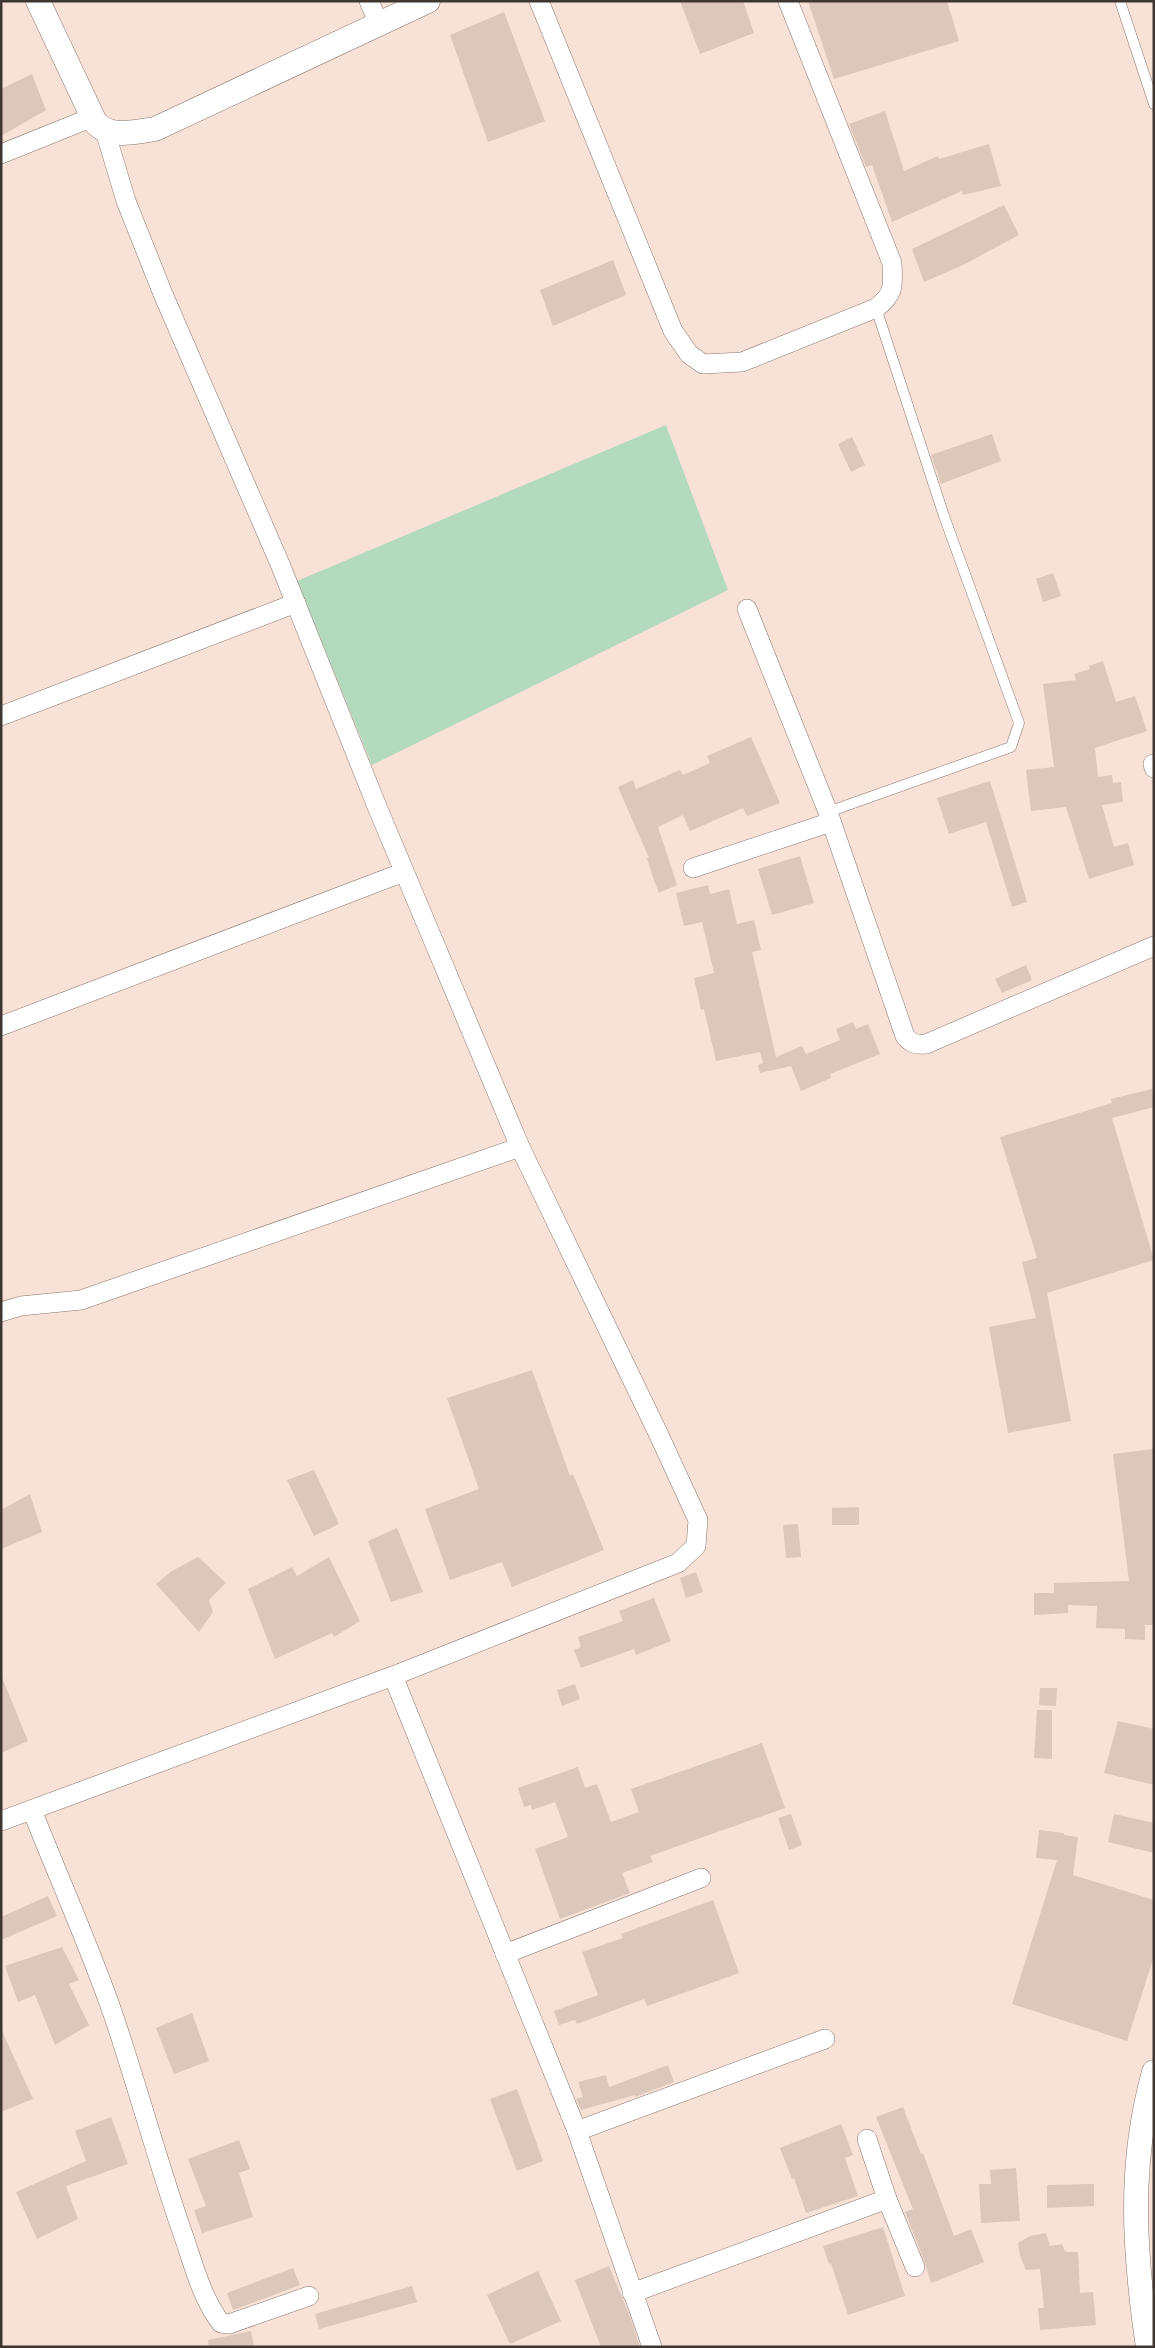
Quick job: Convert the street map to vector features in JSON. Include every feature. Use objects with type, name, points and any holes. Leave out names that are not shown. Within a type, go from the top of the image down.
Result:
[{"type":"street","points":[[1,1821],[393,1676],[678,1563],[696,1546],[698,1520],[520,1147],[404,872],[296,603],[159,284],[126,201],[99,124],[38,1]]},
{"type":"street","points":[[369,1],[379,24]]},
{"type":"street","points":[[1,154],[99,124],[124,132],[155,129],[428,1]]},
{"type":"street","points":[[539,1],[673,330],[689,354],[703,364],[742,362],[876,308],[887,300],[894,286],[892,263],[788,1]]},
{"type":"street","points":[[1,716],[296,603]]},
{"type":"street","points":[[747,609],[829,817],[905,1036],[909,1041],[917,1045],[926,1044],[1154,946]]},
{"type":"street","points":[[1153,764],[1154,768]]},
{"type":"street","points":[[693,868],[829,817]]},
{"type":"street","points":[[1,1026],[404,872]]},
{"type":"street","points":[[1,1312],[20,1306],[81,1300],[520,1147]]},
{"type":"street","points":[[393,1676],[577,2131],[652,2347]]},
{"type":"street","points":[[32,1810],[107,1998],[171,2200],[198,2278],[215,2316],[221,2323],[229,2324],[309,2296]]},
{"type":"street","points":[[505,1954],[701,1878]]},
{"type":"street","points":[[577,2131],[825,2039]]},
{"type":"street","points":[[1148,2347],[1139,2286],[1134,2232],[1137,2169],[1148,2123],[1154,2072]]},
{"type":"street","points":[[867,2139],[887,2199],[915,2267]]},
{"type":"street","points":[[632,2293],[887,2199]]},
{"type":"lane","points":[[1120,1],[1154,104]]},
{"type":"lane","points":[[829,817],[1012,747],[1019,722],[944,516],[876,308]]},
{"type":"green space","points":[[666,425],[728,590],[372,765],[297,581]]},
{"type":"building","points":[[680,1],[743,1],[754,33],[700,54]]},
{"type":"building","points":[[808,1],[947,1],[959,41],[834,79]]},
{"type":"building","points":[[504,12],[545,121],[488,142],[450,35]]},
{"type":"building","points":[[32,74],[46,110],[1,136],[1,89]]},
{"type":"building","points":[[885,111],[904,171],[938,156],[939,159],[989,144],[1001,186],[963,195],[962,191],[892,222],[872,165],[866,167],[849,124]]},
{"type":"building","points":[[1004,205],[1019,235],[963,265],[924,282],[912,249]]},
{"type":"building","points":[[613,260],[626,295],[553,326],[540,290]]},
{"type":"building","points":[[992,434],[1001,461],[941,484],[931,455]]},
{"type":"building","points":[[852,437],[865,465],[851,472],[838,444]]},
{"type":"building","points":[[1053,573],[1061,596],[1043,602],[1036,579]]},
{"type":"building","points":[[1103,661],[1116,702],[1135,696],[1147,731],[1095,748],[1098,777],[1112,775],[1113,783],[1121,782],[1123,802],[1102,805],[1114,847],[1128,843],[1134,865],[1089,879],[1066,807],[1031,811],[1026,770],[1054,767],[1043,684],[1076,680],[1074,674],[1090,669],[1089,666]]},
{"type":"building","points":[[751,737],[780,803],[747,816],[743,808],[690,831],[683,815],[658,827],[677,885],[659,893],[647,858],[649,858],[618,787],[633,780],[636,789],[680,770],[683,775],[710,763],[707,756]]},
{"type":"building","points":[[990,781],[1027,902],[1012,907],[986,822],[949,834],[937,798]]},
{"type":"building","points":[[800,856],[814,903],[772,915],[758,869]]},
{"type":"building","points":[[708,885],[710,894],[729,889],[737,924],[754,920],[761,950],[752,952],[776,1057],[802,1046],[806,1054],[840,1040],[836,1029],[853,1022],[856,1029],[868,1024],[880,1054],[830,1074],[831,1078],[801,1091],[791,1066],[760,1073],[758,1065],[763,1063],[760,1052],[716,1061],[704,1009],[701,1010],[694,978],[714,973],[702,922],[684,926],[676,893]]},
{"type":"building","points":[[1026,965],[1032,980],[1002,993],[995,979]]},
{"type":"building","points":[[1152,1089],[1154,1107],[1112,1118],[1154,1260],[1047,1293],[1071,1421],[1008,1433],[989,1327],[1036,1318],[1022,1262],[1037,1258],[1000,1137],[1112,1103],[1111,1099]]},
{"type":"building","points":[[532,1370],[570,1476],[573,1474],[604,1550],[512,1587],[502,1562],[450,1580],[425,1509],[479,1489],[447,1398]]},
{"type":"building","points":[[1154,1449],[1154,1625],[1145,1625],[1145,1640],[1125,1639],[1125,1629],[1096,1628],[1097,1606],[1068,1605],[1068,1613],[1034,1615],[1034,1593],[1054,1593],[1054,1583],[1129,1581],[1113,1454]]},
{"type":"building","points":[[314,1470],[339,1524],[314,1536],[287,1480]]},
{"type":"building","points":[[30,1494],[42,1532],[1,1549],[1,1510]]},
{"type":"building","points":[[859,1507],[859,1525],[832,1525],[832,1508]]},
{"type":"building","points":[[798,1524],[801,1557],[786,1558],[783,1525]]},
{"type":"building","points":[[397,1528],[423,1592],[391,1602],[368,1541]]},
{"type":"building","points":[[198,1557],[226,1583],[209,1600],[213,1612],[199,1632],[156,1584],[172,1571]]},
{"type":"building","points":[[329,1557],[360,1621],[334,1637],[332,1633],[275,1659],[248,1589],[292,1567],[297,1576]]},
{"type":"building","points":[[696,1572],[703,1592],[686,1598],[680,1578]]},
{"type":"building","points":[[654,1598],[671,1641],[636,1655],[634,1649],[581,1668],[574,1650],[581,1647],[578,1637],[623,1621],[619,1611]]},
{"type":"building","points":[[1,1675],[28,1741],[1,1753]]},
{"type":"building","points":[[575,1684],[580,1699],[562,1706],[557,1690]]},
{"type":"building","points":[[1040,1688],[1057,1688],[1056,1706],[1039,1705]]},
{"type":"building","points":[[1037,1710],[1052,1710],[1052,1759],[1034,1758]]},
{"type":"building","points":[[1118,1721],[1154,1729],[1154,1785],[1104,1773]]},
{"type":"building","points":[[762,1743],[785,1808],[650,1856],[653,1862],[622,1873],[630,1893],[560,1919],[535,1849],[568,1837],[555,1802],[532,1810],[531,1805],[524,1807],[518,1788],[578,1767],[585,1788],[597,1784],[611,1822],[639,1812],[631,1789]]},
{"type":"building","points":[[791,1814],[802,1845],[789,1850],[778,1818]]},
{"type":"building","points":[[1114,1814],[1154,1823],[1154,1853],[1108,1842]]},
{"type":"building","points":[[1039,1830],[1078,1837],[1073,1875],[1154,1900],[1154,1956],[1127,2041],[1012,2004],[1057,1860],[1036,1858]]},
{"type":"building","points":[[48,1896],[57,1916],[1,1940],[1,1917]]},
{"type":"building","points":[[713,1900],[739,1973],[647,2006],[644,1999],[577,2024],[575,2020],[559,2025],[554,2011],[598,1995],[582,1952],[623,1938],[621,1934]]},
{"type":"building","points":[[62,1947],[79,1980],[69,1984],[89,2025],[55,2045],[35,1995],[18,2002],[5,1966]]},
{"type":"building","points":[[192,2013],[209,2061],[174,2074],[156,2028]]},
{"type":"building","points":[[1,2029],[33,2099],[1,2112]]},
{"type":"building","points":[[668,2065],[674,2082],[635,2097],[635,2095],[581,2110],[576,2099],[583,2097],[578,2082],[606,2075],[609,2087]]},
{"type":"building","points":[[517,2089],[543,2161],[517,2171],[490,2099]]},
{"type":"building","points":[[903,2107],[921,2154],[923,2153],[954,2236],[971,2229],[984,2262],[931,2283],[905,2212],[913,2209],[876,2117]]},
{"type":"building","points":[[111,2117],[128,2164],[66,2186],[78,2219],[37,2239],[16,2192],[86,2161],[75,2131]]},
{"type":"building","points":[[841,2124],[853,2155],[845,2158],[858,2196],[806,2213],[794,2178],[792,2179],[780,2148]]},
{"type":"building","points":[[239,2140],[250,2169],[239,2173],[253,2217],[202,2233],[194,2210],[206,2206],[188,2159]]},
{"type":"building","points":[[1016,2168],[1020,2221],[981,2223],[979,2184],[991,2184],[990,2170]]},
{"type":"building","points":[[1094,2184],[1094,2206],[1047,2208],[1047,2185]]},
{"type":"building","points":[[883,2227],[905,2296],[848,2315],[831,2263],[829,2264],[823,2246]]},
{"type":"building","points":[[1046,2233],[1050,2246],[1062,2244],[1065,2252],[1078,2252],[1080,2293],[1093,2292],[1096,2325],[1040,2330],[1038,2308],[1044,2308],[1040,2269],[1026,2270],[1020,2256],[1018,2243],[1030,2236]]},
{"type":"building","points":[[609,2266],[631,2319],[640,2347],[601,2347],[575,2280]]},
{"type":"building","points":[[293,2268],[300,2285],[233,2310],[227,2293]]},
{"type":"building","points":[[538,2271],[561,2321],[510,2344],[487,2295]]},
{"type":"building","points":[[412,2286],[417,2302],[319,2329],[315,2314]]},
{"type":"building","points":[[251,2331],[254,2347],[209,2347],[208,2340]]}]
